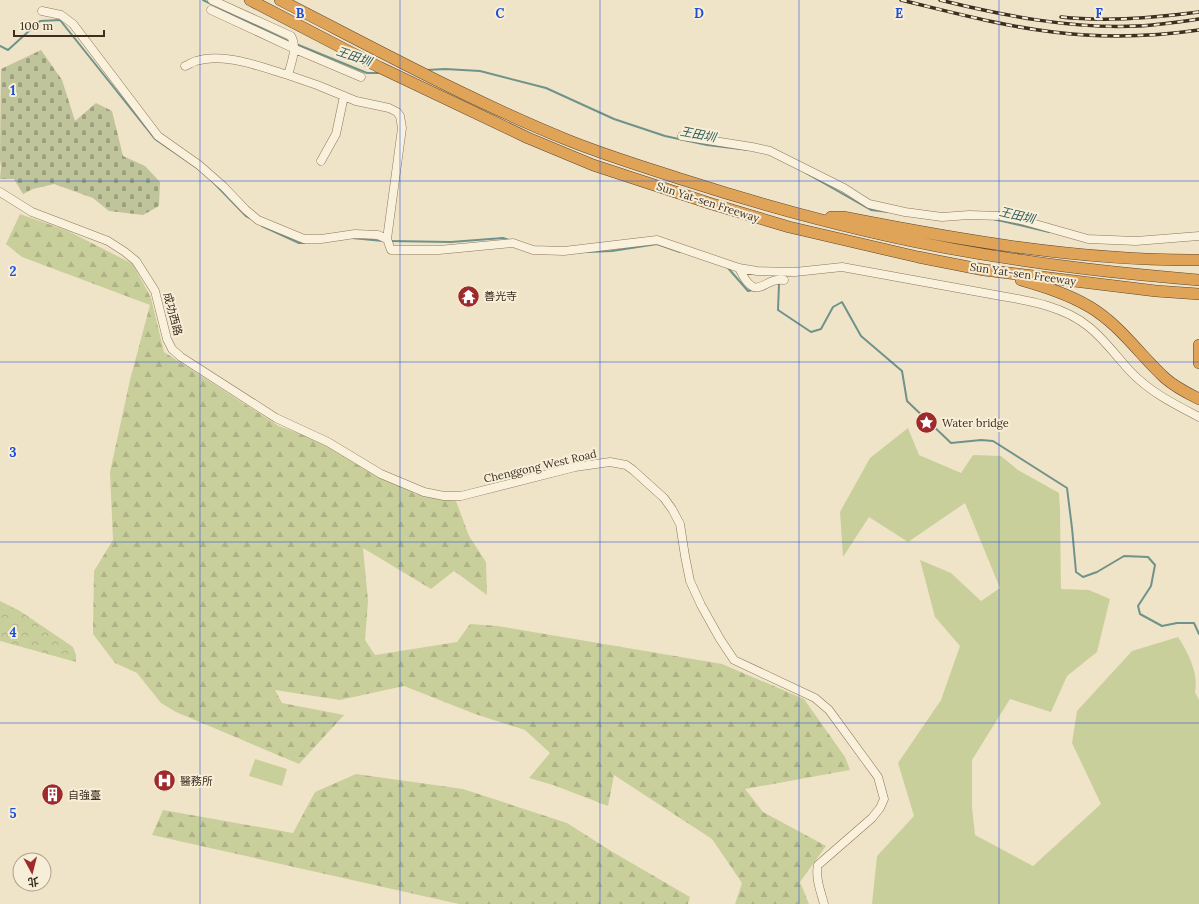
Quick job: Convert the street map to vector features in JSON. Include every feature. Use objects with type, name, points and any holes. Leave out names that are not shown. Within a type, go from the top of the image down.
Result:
[{"type":"highway","name":"Sun Yat-sen Freeway","points":[[250,0],[425,90],[528,138],[585,162],[712,204],[796,229],[918,257],[984,270],[1156,291],[1199,294]]},
{"type":"highway","name":"Sun Yat-sen Freeway","points":[[280,0],[439,82],[528,123],[599,152],[726,194],[880,234],[1019,260],[1150,276],[1199,280]]},
{"type":"highway","points":[[815,218],[843,217],[938,236],[1088,255],[1199,260]]},
{"type":"highway","points":[[1035,249],[1199,253]]},
{"type":"highway","points":[[984,270],[1055,290],[1090,307],[1133,344],[1165,378],[1199,399]]},
{"type":"highway","points":[[1199,344],[1199,363]]},
{"type":"street","points":[[212,0],[291,36],[294,40],[295,49],[288,75]]},
{"type":"street","points":[[211,10],[295,49],[361,77]]},
{"type":"street","points":[[42,11],[61,15],[73,24],[158,136],[199,166],[223,186],[258,220],[304,239],[355,234],[378,235],[387,241]]},
{"type":"street","points":[[185,66],[196,61],[227,59],[249,63],[317,84],[356,101],[389,108],[397,112],[400,116],[402,128],[387,241],[391,250],[439,250],[513,243],[533,250],[564,251],[657,240],[740,268],[757,271],[795,272],[842,267],[1027,300],[1066,312],[1089,327],[1132,373],[1158,395],[1199,417]]},
{"type":"street","points":[[321,160],[336,134],[344,96]]},
{"type":"street","points":[[682,136],[770,151],[844,188],[869,204],[905,212],[942,217],[969,215],[1000,216],[1021,220],[1088,239],[1136,241],[1199,236]]},
{"type":"street","name":"Chenggong West Road","points":[[0,192],[32,212],[108,241],[125,252],[136,261],[155,291],[167,339],[172,349],[181,357],[276,418],[328,442],[381,474],[424,492],[444,496],[461,496],[575,467],[610,462],[626,465],[633,470],[664,498],[680,524],[690,581],[701,605],[720,639],[734,660],[815,698],[829,710],[878,777],[884,799],[880,808],[872,818],[818,865],[816,871],[824,904]]},
{"type":"street","points":[[740,268],[744,279],[756,288],[764,286],[776,279],[784,280]]},
{"type":"green space","points":[[41,50],[62,80],[75,121],[96,103],[112,111],[123,156],[145,166],[160,182],[159,206],[143,215],[109,211],[93,198],[54,184],[33,189],[23,194],[14,179],[0,179],[1,69]]},
{"type":"green space","points":[[20,214],[68,231],[133,264],[151,298],[164,352],[279,426],[333,446],[415,494],[456,501],[469,536],[486,562],[487,595],[454,571],[431,589],[363,548],[368,601],[365,640],[375,655],[457,642],[470,624],[498,626],[722,664],[804,699],[845,757],[850,770],[745,789],[763,812],[826,846],[800,882],[809,904],[735,904],[742,883],[712,839],[614,775],[608,806],[553,785],[529,778],[550,753],[525,730],[475,714],[404,686],[340,700],[275,690],[282,703],[344,715],[299,764],[176,712],[161,703],[137,673],[115,663],[93,634],[94,571],[113,540],[110,472],[130,380],[150,305],[22,257],[6,244]]},
{"type":"green space","points":[[908,428],[919,455],[961,473],[973,455],[1001,456],[1018,470],[1059,493],[1061,589],[1089,590],[1110,599],[1097,652],[1067,676],[1051,712],[1010,699],[972,760],[972,807],[975,835],[1033,866],[1101,804],[1072,743],[1077,711],[1132,651],[1178,637],[1192,663],[1196,685],[1195,692],[1199,700],[1199,904],[872,904],[877,856],[914,816],[898,763],[941,700],[960,646],[935,617],[920,560],[951,573],[981,601],[1000,588],[965,503],[908,542],[869,517],[843,557],[840,512],[870,458]]},
{"type":"green space","points":[[0,601],[20,611],[73,647],[76,655],[76,662],[0,641]]},
{"type":"green space","points":[[255,759],[287,769],[282,786],[249,776]]},
{"type":"green space","points":[[356,774],[463,789],[567,823],[611,851],[690,897],[688,904],[459,904],[152,835],[163,810],[293,833],[315,792]]},
{"type":"waterway","name":"王田圳","points":[[203,0],[290,42]]},
{"type":"waterway","points":[[0,46],[8,50],[40,21],[60,20],[155,139],[200,170]]},
{"type":"waterway","name":"王田圳","points":[[296,44],[367,73],[380,73]]},
{"type":"waterway","name":"王田圳","points":[[426,70],[445,69],[480,71],[546,88],[614,119],[665,136],[707,145],[749,150]]},
{"type":"waterway","name":"王田圳","points":[[806,173],[871,210],[889,212]]},
{"type":"waterway","points":[[212,181],[246,216],[250,218]]},
{"type":"waterway","name":"王田圳","points":[[993,219],[1049,232]]},
{"type":"waterway","points":[[262,226],[299,243],[304,243]]},
{"type":"waterway","points":[[352,238],[383,241]]},
{"type":"waterway","points":[[390,241],[451,242],[503,238],[509,240]]},
{"type":"waterway","points":[[586,252],[612,251],[657,244],[680,252]]},
{"type":"waterway","points":[[728,268],[748,291],[753,290]]},
{"type":"waterway","points":[[778,283],[778,310],[811,332],[821,329],[833,307],[842,302],[861,336],[902,371],[907,401],[951,443],[981,440],[993,441],[1067,488],[1076,572],[1083,577],[1097,572],[1124,556],[1148,557],[1155,565],[1151,586],[1138,606],[1140,614],[1162,626],[1177,623],[1194,623],[1199,634]]},
{"type":"railway","points":[[901,0],[996,22],[1071,34],[1126,36],[1199,30]]},
{"type":"railway","points":[[940,0],[1014,16],[1088,25],[1138,26],[1199,19]]},
{"type":"railway","points":[[1061,17],[1130,19],[1199,12]]},
{"type":"place","name":"善光寺","points":[[468,296]]},
{"type":"place","name":"Water bridge","points":[[926,423]]},
{"type":"place","name":"醫務所","points":[[164,781]]},
{"type":"place","name":"自強臺","points":[[52,795]]}]
